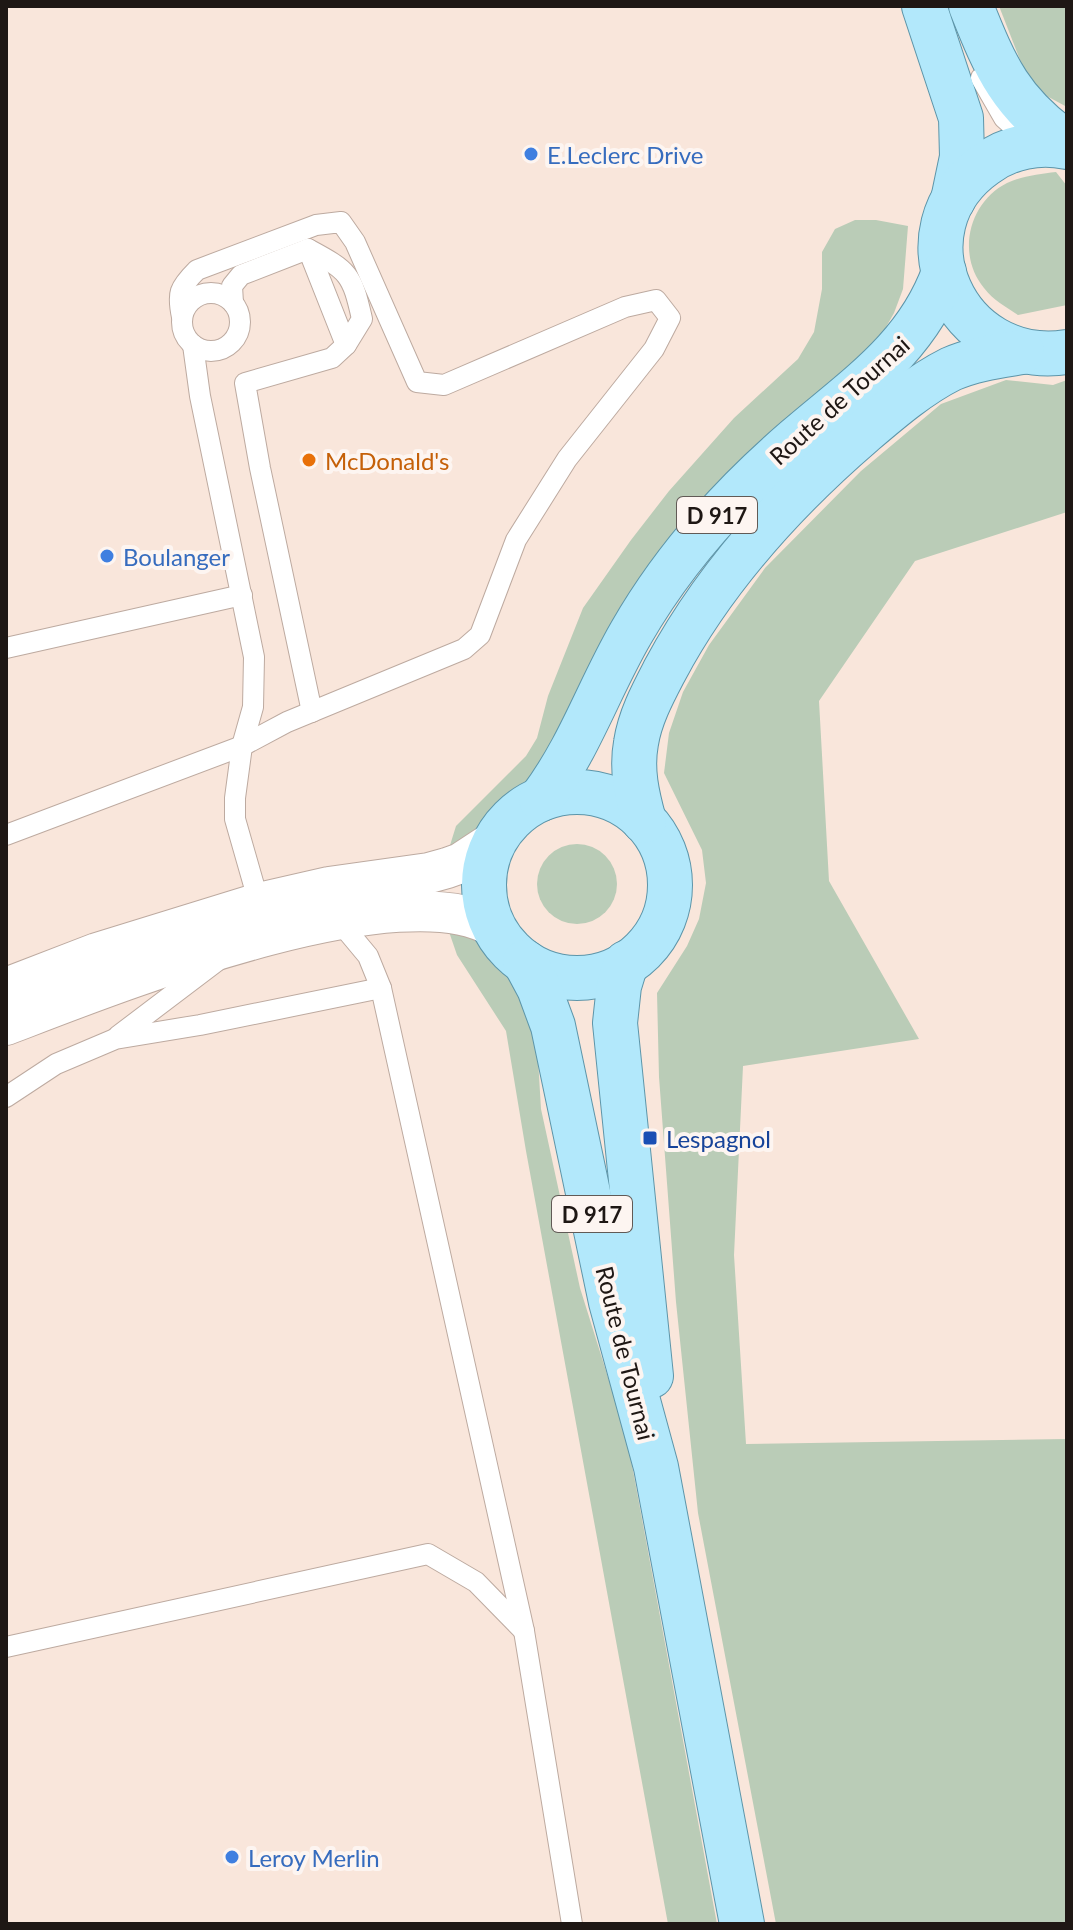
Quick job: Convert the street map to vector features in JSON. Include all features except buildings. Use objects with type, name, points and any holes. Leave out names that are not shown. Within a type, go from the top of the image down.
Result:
[{"type":"main road","name":"Route de Tournai","points":[[924,6],[961,118],[962,157],[953,200],[943,228],[941,257],[944,272],[953,300],[971,323],[994,341],[1022,352]]},
{"type":"main road","points":[[971,6],[1001,77],[1057,145]]},
{"type":"main road","name":"Route de Tournai","points":[[953,200],[971,177],[994,158],[1007,152],[1057,145]]},
{"type":"main road","name":"Route de Tournai","points":[[541,799],[569,760],[630,634],[687,550],[742,489],[910,337],[931,304],[944,272]]},
{"type":"main road","name":"Route de Tournai","points":[[644,821],[634,780],[636,742],[641,724],[681,641],[732,568],[788,503],[837,455],[900,403],[951,370],[970,362],[1022,352],[1067,352]]},
{"type":"main road","name":"Route de Tournai","points":[[565,793],[590,793],[625,805],[644,821],[658,840],[667,861],[669,896],[658,930],[644,949],[626,963],[593,977],[570,978],[547,973],[525,962],[507,947],[494,927],[484,883],[496,840],[510,820],[541,799],[565,793]]},
{"type":"main road","name":"Route de Tournai","points":[[525,962],[539,988],[553,1026],[611,1302],[656,1467],[742,1924]]},
{"type":"main road","name":"Route de Tournai","points":[[626,963],[619,986],[615,1023],[648,1329],[656,1467]]},
{"type":"street","points":[[6,988],[97,953],[259,903],[329,887],[429,873],[461,863],[496,840]]},
{"type":"street","points":[[6,1025],[183,959],[338,920],[430,910],[469,916],[494,927]]},
{"type":"lane","points":[[954,6],[974,61],[994,103],[1013,129],[1057,145]]},
{"type":"lane","points":[[6,835],[242,746],[312,712],[464,649],[480,635],[516,540],[567,459],[654,349],[670,318],[656,300],[625,307],[444,385],[417,382],[355,242],[341,222],[316,225],[197,270],[183,284],[178,298],[182,328],[193,345],[200,396],[254,657],[253,707],[242,746],[235,819],[259,903]]},
{"type":"lane","points":[[308,249],[346,345]]},
{"type":"lane","points":[[200,396],[203,370],[219,349],[235,337],[239,328],[232,286],[241,275],[308,249],[336,264],[354,284],[362,319],[346,345],[332,358],[245,383],[312,712]]},
{"type":"lane","points":[[182,317],[189,302],[197,296],[217,293],[233,303]]},
{"type":"lane","points":[[193,345],[210,351],[219,349]]},
{"type":"lane","points":[[6,648],[242,595]]},
{"type":"lane","points":[[338,920],[368,956],[381,988],[524,1631],[572,1924]]},
{"type":"lane","points":[[115,1039],[241,943]]},
{"type":"lane","points":[[6,1097],[56,1064],[115,1039],[381,988]]},
{"type":"lane","points":[[6,1647],[428,1554],[476,1582],[524,1631]]},
{"type":"green space","points":[[999,6],[1067,6],[1067,107],[1043,94],[1024,70]]},
{"type":"green space","points":[[1056,172],[1067,186],[1067,305],[1018,315],[991,296],[975,275],[970,260],[971,230],[983,203],[1007,183]]},
{"type":"green space","points":[[855,220],[908,226],[903,289],[878,341],[809,411],[558,760],[494,811],[475,834],[447,855],[456,826],[526,756],[537,738],[548,696],[583,608],[631,540],[669,491],[734,418],[798,359],[814,332],[822,289],[822,252],[835,229]]},
{"type":"green space","points":[[1006,380],[1053,385],[1067,380],[1067,512],[915,561],[819,701],[829,881],[919,1039],[743,1066],[734,1255],[746,1444],[1067,1439],[1067,1924],[776,1924],[698,1513],[676,1302],[659,1077],[657,993],[687,946],[699,919],[706,883],[702,850],[664,773],[669,733],[683,692],[709,645],[765,568],[861,471],[941,404]]},
{"type":"green space","points":[[577,844],[592,847],[605,856],[614,869],[617,884],[614,899],[605,912],[592,921],[577,924],[562,921],[549,912],[540,899],[537,884],[540,869],[549,856],[562,847]]},
{"type":"green space","points":[[446,923],[482,941],[514,977],[536,1026],[541,1109],[580,1288],[627,1438],[717,1924],[668,1924],[506,1031],[457,955]]},
{"type":"place","name":"E.Leclerc Drive","points":[[531,154]]},
{"type":"place","name":"McDonald's","points":[[309,460]]},
{"type":"place","name":"Boulanger","points":[[107,556]]},
{"type":"place","name":"Lespagnol","points":[[650,1138]]},
{"type":"place","name":"Leroy Merlin","points":[[232,1857]]}]
